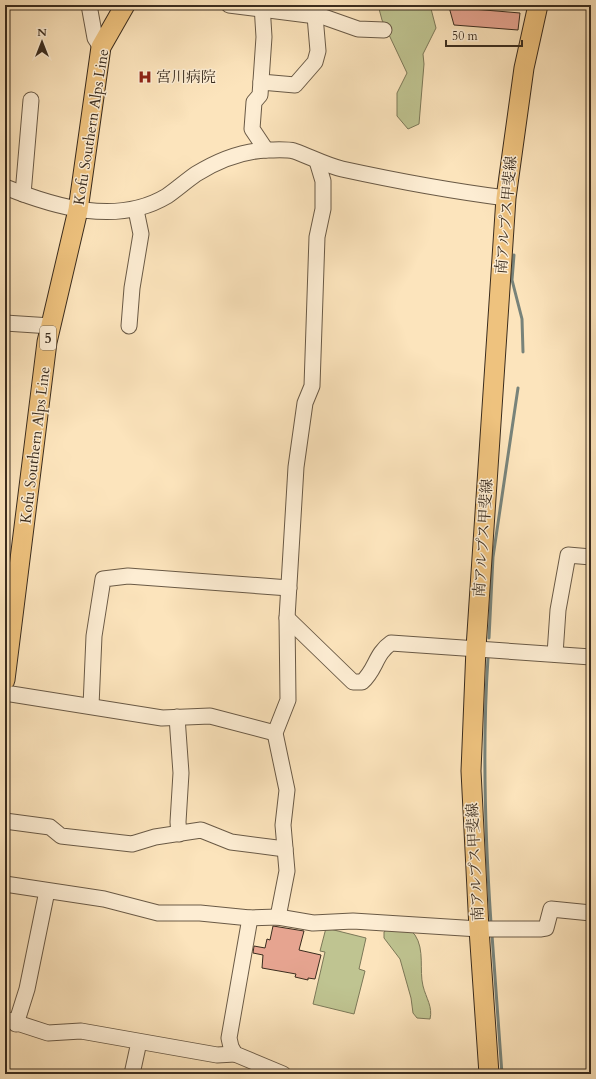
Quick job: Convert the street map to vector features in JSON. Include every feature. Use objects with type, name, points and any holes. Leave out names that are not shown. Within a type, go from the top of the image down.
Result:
[{"type":"main road","name":"Kofu Southern Alps Line","points":[[5,680],[11,589],[50,326],[78,210],[101,47],[125,5]]},
{"type":"main road","name":"南アルプス甲斐線","points":[[489,1074],[479,929],[471,771],[476,648],[506,198],[524,68],[538,5]]},
{"type":"street","points":[[89,5],[95,38],[101,47]]},
{"type":"street","points":[[229,5],[262,7],[324,18],[358,29],[384,30]]},
{"type":"street","points":[[262,7],[264,37],[260,95],[254,102],[252,129],[266,150]]},
{"type":"street","points":[[261,82],[296,85],[315,62],[318,51],[315,16]]},
{"type":"street","points":[[23,194],[31,100]]},
{"type":"street","points":[[5,187],[23,194],[78,210],[113,212],[136,210],[168,196],[196,174],[215,164],[235,156],[266,150],[293,151],[317,161],[387,179],[446,190],[506,198]]},
{"type":"street","points":[[278,917],[287,870],[283,825],[287,790],[276,733],[288,700],[287,618],[296,467],[305,403],[312,386],[316,237],[323,209],[323,181],[317,161]]},
{"type":"street","points":[[129,326],[132,288],[141,234],[136,210]]},
{"type":"street","points":[[5,323],[50,326]]},
{"type":"street","points":[[555,654],[558,610],[568,555],[591,557]]},
{"type":"street","points":[[91,706],[94,636],[103,579],[134,576],[289,588]]},
{"type":"street","points":[[287,618],[354,682],[362,682],[370,675],[381,650],[391,643],[591,657]]},
{"type":"street","points":[[5,694],[162,718],[210,716],[276,733]]},
{"type":"street","points":[[177,717],[181,773],[178,803],[179,834]]},
{"type":"street","points":[[5,821],[50,827],[61,836],[132,844],[156,837],[201,830],[231,842],[284,849]]},
{"type":"street","points":[[5,884],[104,899],[158,913],[200,913],[250,918],[278,917],[313,923],[353,921],[479,929],[540,929],[546,928],[551,909],[555,908],[591,913]]},
{"type":"street","points":[[47,891],[27,989],[9,1022],[48,1033],[81,1031],[217,1055],[235,1054],[283,1074]]},
{"type":"street","points":[[235,1054],[231,1047],[229,1038],[250,918]]},
{"type":"street","points":[[132,1074],[139,1042]]},
{"type":"green space","points":[[378,5],[430,5],[436,28],[423,54],[424,64],[419,124],[408,129],[397,116],[397,93],[407,73],[382,20]]},
{"type":"green space","points":[[326,928],[366,938],[359,969],[365,971],[354,1014],[313,1004],[325,952],[320,951]]},
{"type":"green space","points":[[389,928],[403,928],[410,931],[415,935],[418,941],[421,954],[422,980],[431,1010],[430,1019],[417,1018],[413,1013],[411,998],[400,959],[384,938],[384,932]]},
{"type":"building","points":[[449,7],[520,13],[518,30],[454,25]]},
{"type":"building","points":[[273,926],[304,931],[299,950],[321,955],[315,979],[308,978],[308,980],[295,977],[296,974],[262,968],[263,955],[253,953],[254,946],[265,948],[267,939],[270,940]]},
{"type":"waterway","points":[[514,255],[512,280],[522,319],[523,352]]},
{"type":"waterway","points":[[489,638],[493,557],[518,388]]},
{"type":"waterway","points":[[488,658],[485,725],[485,791],[491,923]]},
{"type":"waterway","points":[[492,935],[502,1074]]},
{"type":"place","name":"宮川病院","points":[[145,77]]}]
